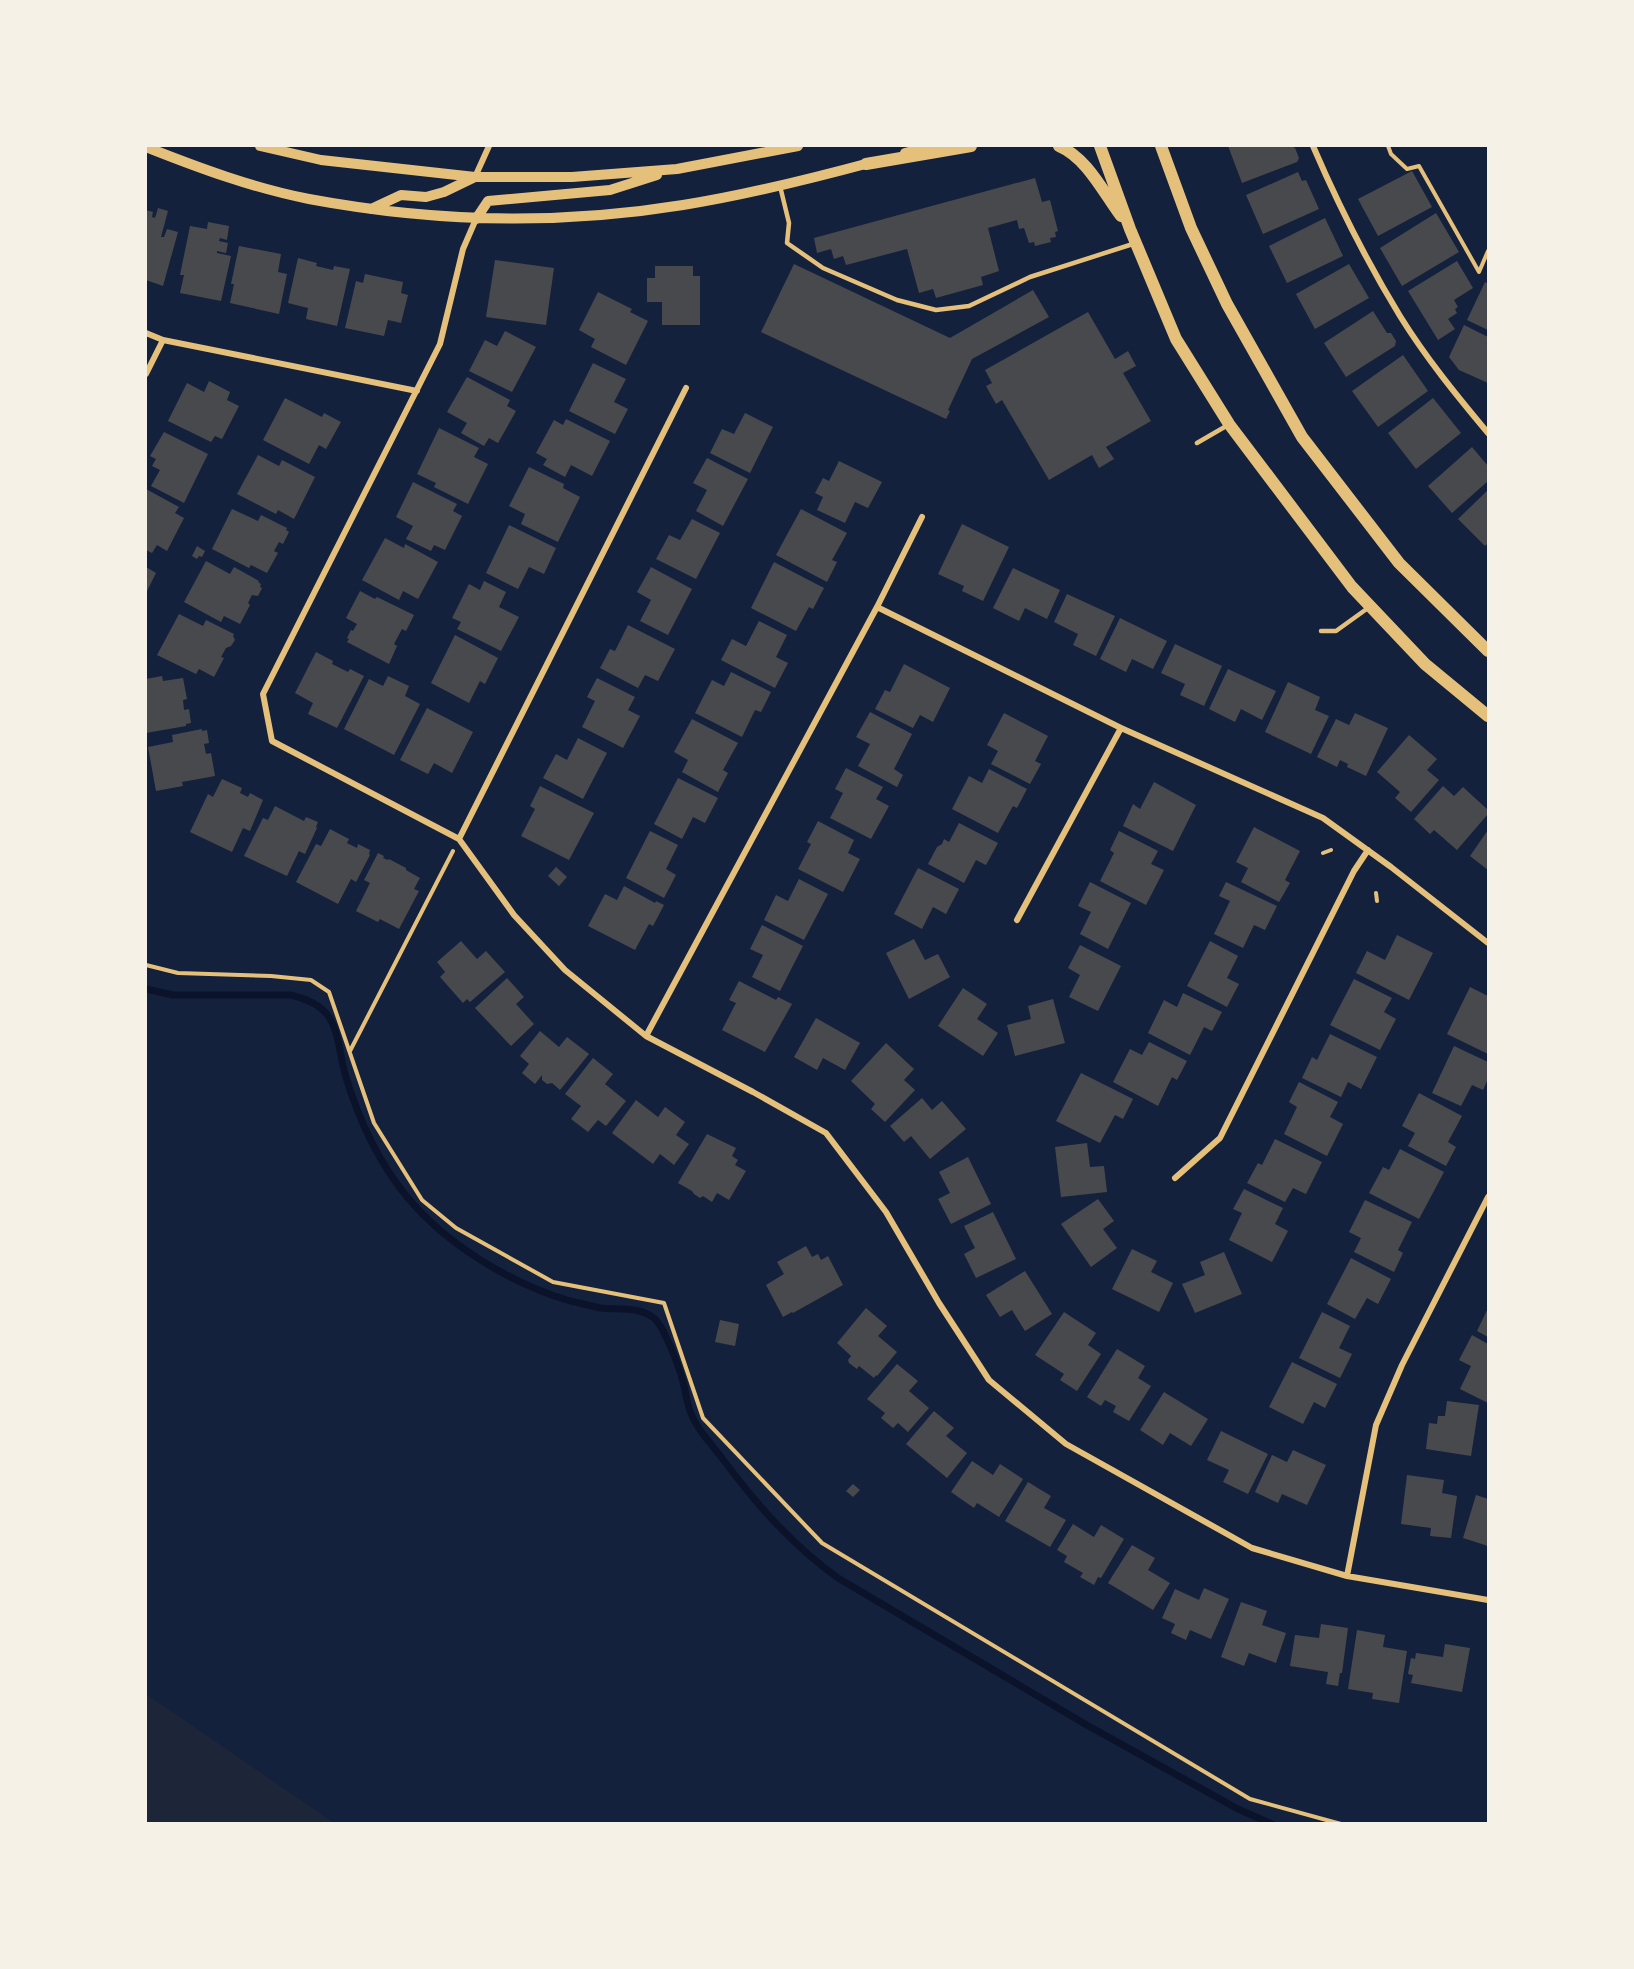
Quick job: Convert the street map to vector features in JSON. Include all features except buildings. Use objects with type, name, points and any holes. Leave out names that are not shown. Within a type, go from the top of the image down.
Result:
[{"type":"main road","points":[[866,164],[971,146]]},
{"type":"main road","points":[[1059,146],[1068,150],[1083,163],[1130,229]]},
{"type":"main road","points":[[1100,146],[1130,229],[1176,339],[1229,424],[1352,586],[1425,664],[1488,716]]},
{"type":"main road","points":[[1161,146],[1191,228],[1227,304],[1302,437],[1399,563],[1488,651]]},
{"type":"street","points":[[260,146],[321,160],[475,177],[572,177],[677,169],[798,146]]},
{"type":"street","points":[[371,209],[401,195],[426,197],[444,192],[475,177],[489,146]]},
{"type":"street","points":[[146,147],[218,175],[307,199],[371,209],[476,219],[577,217],[682,205],[780,186],[931,146]]},
{"type":"street","points":[[1313,146],[1352,231],[1401,317],[1451,388],[1488,433]]},
{"type":"street","points":[[677,169],[610,190],[488,201],[476,219],[463,249],[440,344],[263,694],[272,741],[459,839],[514,915],[565,970],[646,1036],[826,1133],[886,1212],[939,1303],[989,1380],[1066,1444],[1252,1548],[1347,1576],[1488,1600]]},
{"type":"street","points":[[146,333],[163,340],[417,391]]},
{"type":"street","points":[[146,374],[163,340]]},
{"type":"street","points":[[459,839],[686,388]]},
{"type":"street","points":[[646,1036],[877,607],[922,517]]},
{"type":"street","points":[[877,607],[1120,728],[1323,818],[1488,943]]},
{"type":"street","points":[[1017,920],[1120,728]]},
{"type":"street","points":[[1175,1178],[1220,1138],[1354,871],[1368,850]]},
{"type":"street","points":[[1347,1576],[1376,1425],[1402,1365],[1488,1197]]},
{"type":"lane","points":[[780,186],[786,202],[789,223],[787,243],[823,268],[897,300],[936,310],[969,306],[1030,277],[1136,243]]},
{"type":"lane","points":[[1197,443],[1229,424]]},
{"type":"lane","points":[[1321,631],[1336,631],[1371,606]]},
{"type":"path","points":[[1388,146],[1391,154],[1407,169],[1419,166],[1479,272],[1488,251]]},
{"type":"path","points":[[350,1051],[459,839]]},
{"type":"path","points":[[1323,853],[1331,849]]},
{"type":"path","points":[[1376,893],[1377,901]]},
{"type":"path","points":[[146,965],[178,973],[271,976],[311,980],[329,992],[375,1123],[422,1200],[456,1228],[553,1282],[664,1303],[703,1418],[822,1543],[1250,1799],[1341,1824]]},
{"type":"shaded area","points":[[146,1694],[334,1823],[146,1823]]},
{"type":"waterway","points":[[146,989],[173,995],[291,995],[317,1005],[329,1017],[335,1030],[345,1074],[356,1107],[378,1155],[408,1198],[442,1232],[461,1247],[526,1284],[570,1301],[601,1308],[635,1310],[654,1318],[672,1351],[683,1380],[689,1408],[699,1429],[762,1507],[805,1552],[838,1578],[1085,1724],[1238,1809],[1272,1824]]}]
